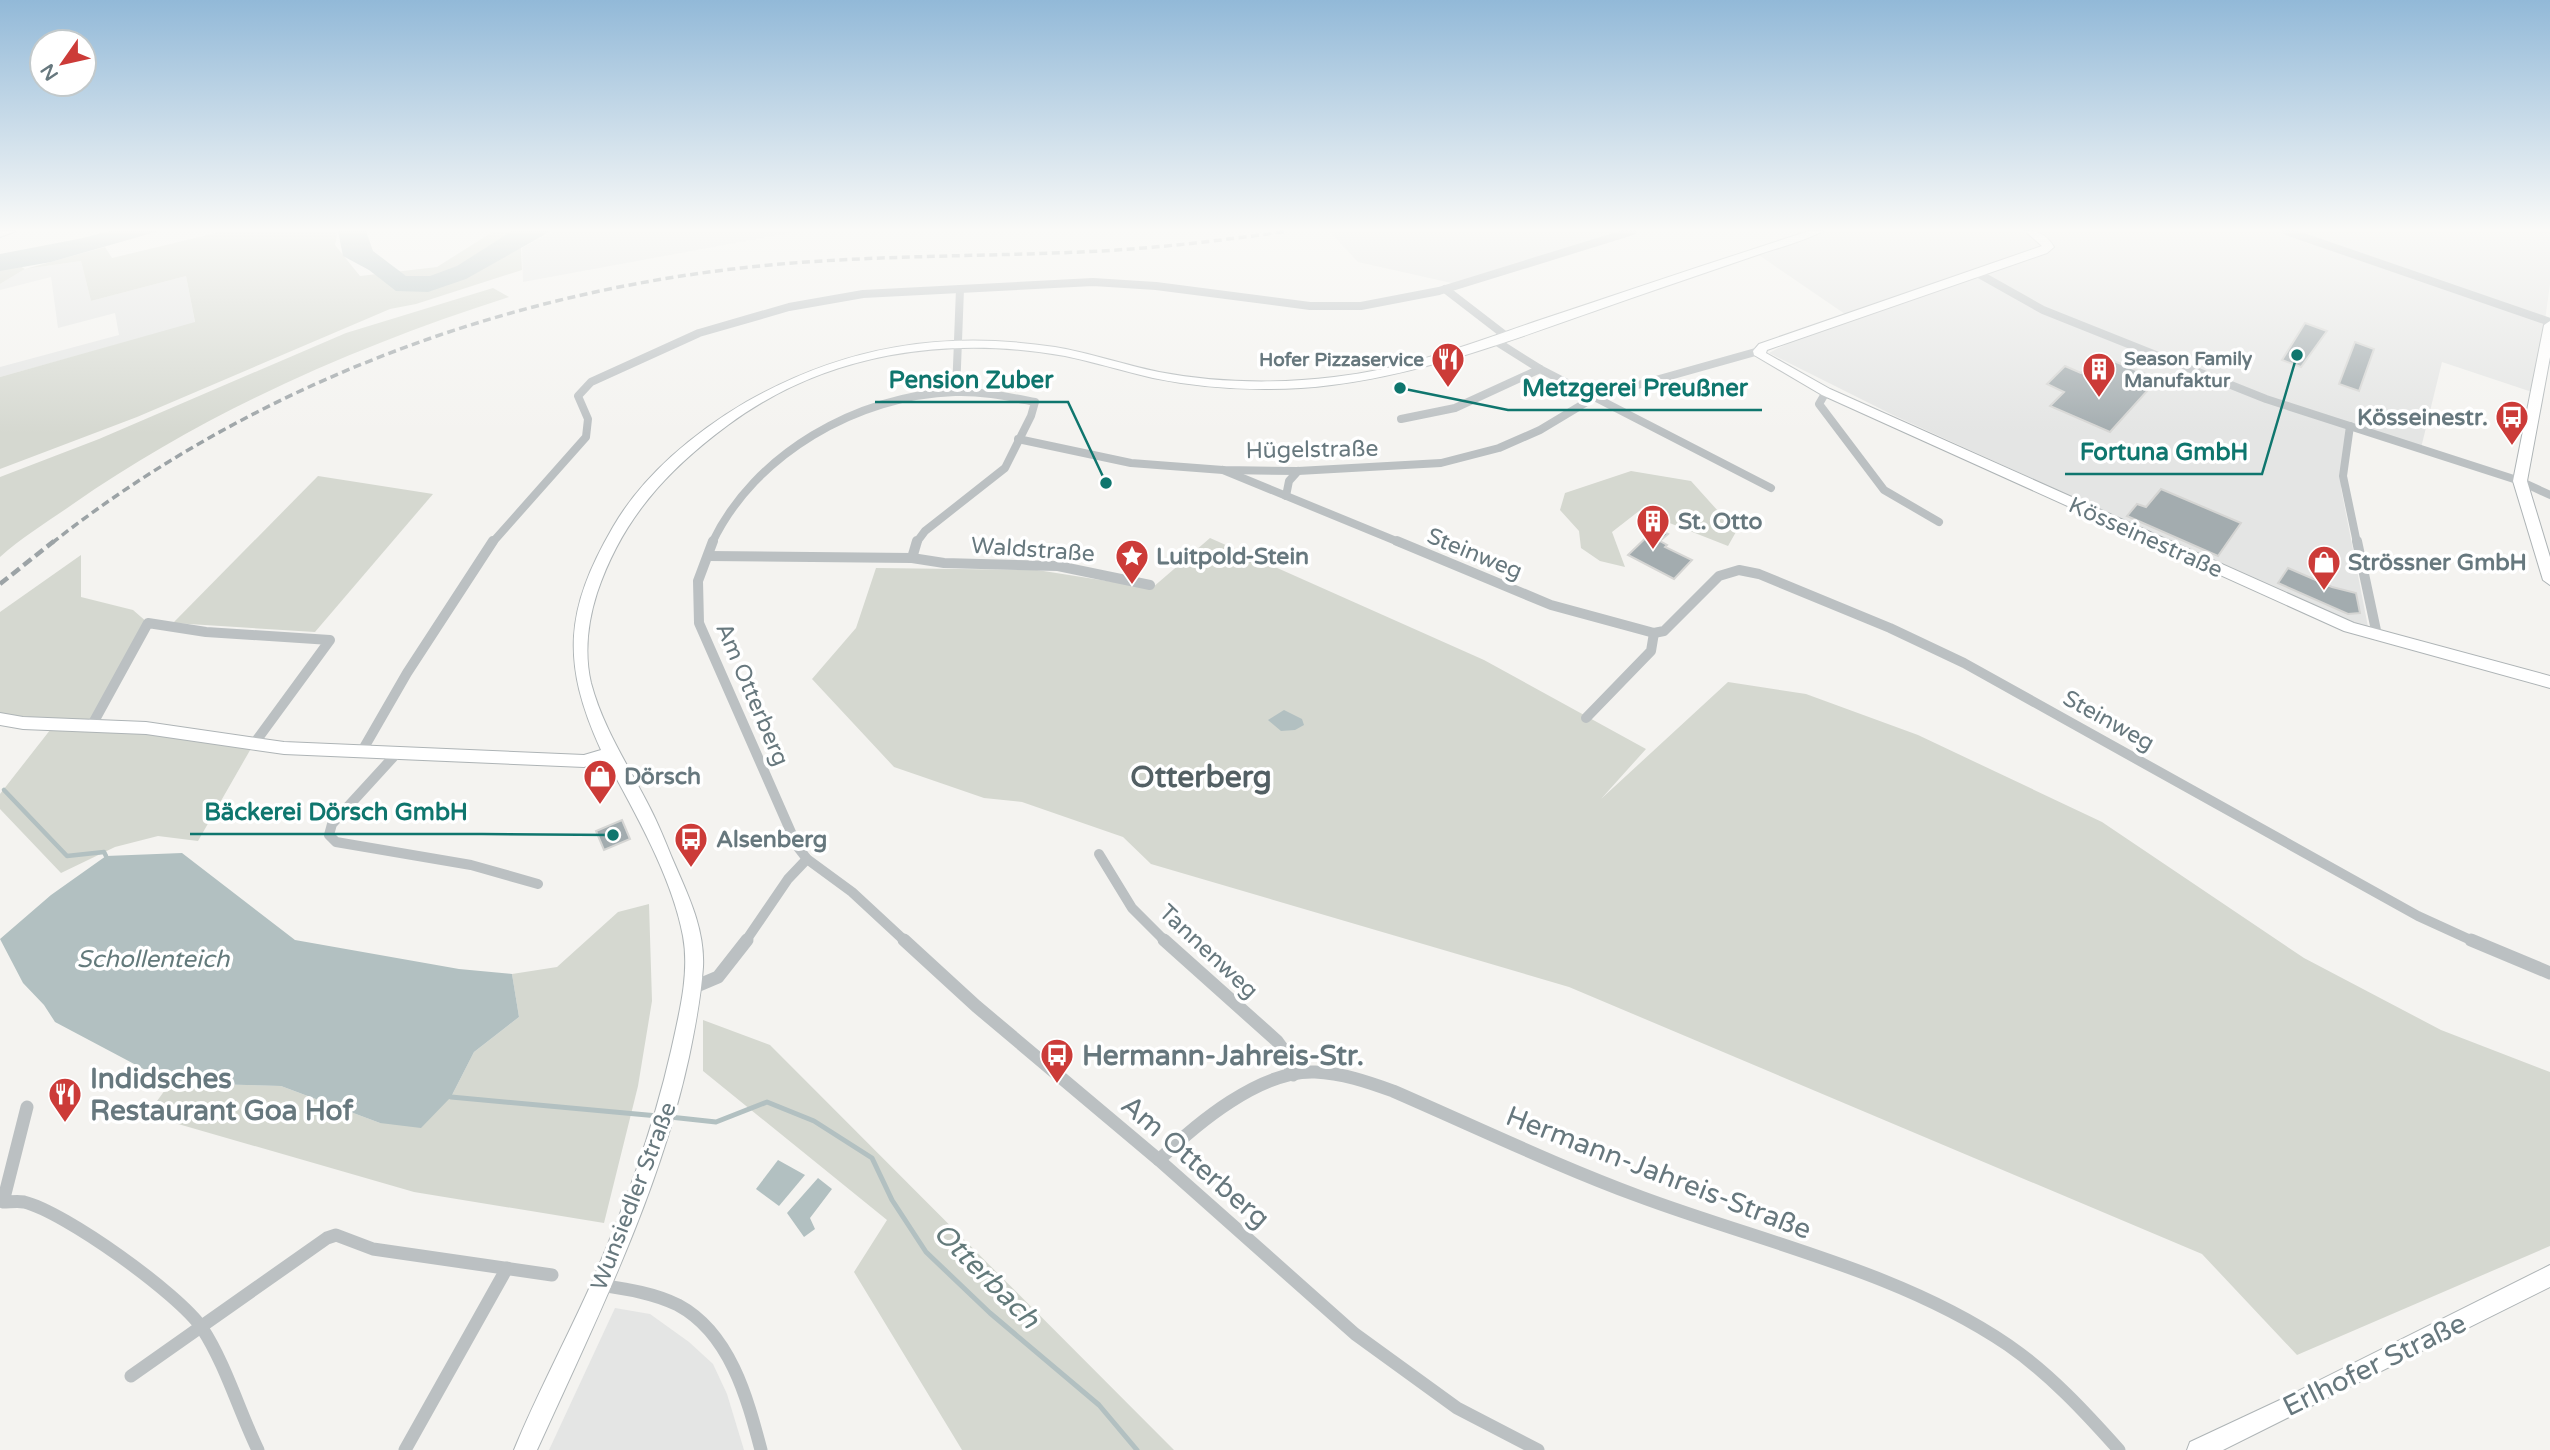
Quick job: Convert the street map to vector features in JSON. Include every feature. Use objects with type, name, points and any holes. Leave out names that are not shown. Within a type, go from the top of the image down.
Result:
[{"type":"street","points":[[362,751],[407,673],[490,545],[586,437],[588,419],[579,401],[581,391],[591,382],[624,365],[699,333],[769,312],[843,299]]},
{"type":"street","points":[[956,392],[959,299]]},
{"type":"street","points":[[1241,299],[1341,307],[1411,299]]},
{"type":"street","points":[[1458,299],[1496,326],[1500,338],[1540,369],[1771,488]]},
{"type":"street","name":"Wunsiedler Straße","points":[[525,1450],[600,1285],[660,1138],[676,1077],[692,988],[694,953],[688,914],[642,808],[611,754],[586,692],[578,657],[590,589],[605,552],[621,523],[643,495],[686,450],[721,423],[793,383],[834,365],[873,354],[957,343],[1054,351],[1170,378],[1218,384],[1305,385],[1383,375],[1616,299]]},
{"type":"street","points":[[1759,351],[1763,347],[1906,299]]},
{"type":"street","points":[[2023,299],[2098,333],[2266,399],[2520,481],[2550,495]]},
{"type":"street","points":[[2479,299],[2550,324],[2520,481],[2550,580]]},
{"type":"street","name":"Kösseinestraße","points":[[1759,351],[1795,377],[1826,393],[2349,628],[2550,682]]},
{"type":"street","name":"Hügelstraße","points":[[1018,439],[1131,463],[1223,470],[1298,471],[1411,467],[1499,449],[1530,435],[1595,397],[1759,351]]},
{"type":"street","points":[[1401,419],[1455,408],[1540,369]]},
{"type":"street","name":"Am Otterberg","points":[[1035,402],[956,392],[898,402],[864,414],[808,440],[755,479],[717,530],[697,584],[699,624],[755,757],[797,846],[807,859],[852,892],[976,1006],[1159,1160],[1355,1334],[1457,1408],[1538,1450]]},
{"type":"street","points":[[1826,393],[1819,404],[1871,476],[1902,502],[1939,522]]},
{"type":"street","name":"Waldstraße","points":[[912,558],[915,544],[925,531],[1005,468],[1031,416],[1035,402]]},
{"type":"street","points":[[2350,426],[2343,476],[2377,635]]},
{"type":"street","name":"Steinweg","points":[[1223,470],[1551,605],[1654,633],[1664,631],[1719,576],[1729,570],[1742,569],[1759,574],[1890,628],[1964,663],[2418,916],[2550,973]]},
{"type":"street","points":[[1286,496],[1289,481],[1298,471]]},
{"type":"street","name":"Waldstraße","points":[[708,555],[912,558],[944,563],[1058,566],[1150,585]]},
{"type":"street","points":[[93,724],[148,623],[206,632],[330,640],[253,745]]},
{"type":"street","name":"Steinweg","points":[[1586,718],[1651,651],[1654,633]]},
{"type":"street","points":[[0,719],[23,723],[93,724],[146,729],[253,745],[584,761],[611,754]]},
{"type":"street","points":[[397,752],[332,824],[329,835],[336,842],[471,865],[538,884]]},
{"type":"street","name":"Tannenweg","points":[[1099,854],[1132,908],[1145,923],[1277,1041],[1285,1052],[1293,1075]]},
{"type":"street","points":[[692,988],[718,977],[788,880],[807,859]]},
{"type":"street","name":"Hermann-Jahreis-Straße","points":[[1159,1160],[1189,1130],[1223,1104],[1258,1087],[1293,1075],[1315,1072],[1366,1082],[1407,1095],[1462,1123],[1583,1175],[1887,1283],[1950,1311],[2009,1346],[2069,1394],[2119,1450]]},
{"type":"street","points":[[27,1107],[1,1204],[23,1202],[63,1219],[112,1251],[181,1306],[201,1326],[258,1450]]},
{"type":"street","points":[[131,1376],[327,1238],[336,1235],[373,1250],[552,1275]]},
{"type":"street","points":[[405,1450],[507,1268]]},
{"type":"street","name":"Erlhofer Straße","points":[[2197,1450],[2290,1407],[2550,1276]]},
{"type":"street","points":[[600,1285],[646,1293],[686,1310],[721,1342],[741,1388],[761,1450]]},
{"type":"shaded area","points":[[54,299],[90,299],[91,301],[100,299],[190,299],[195,323],[0,377],[0,367],[119,335],[115,313],[58,328]]},
{"type":"shaded area","points":[[190,299],[433,299],[390,309],[137,417],[0,469],[0,377],[195,322]]},
{"type":"shaded area","points":[[458,299],[504,299],[395,337],[283,384],[229,411],[123,471],[26,536],[0,557],[0,477],[99,439],[346,333]]},
{"type":"shaded area","points":[[1823,299],[2548,299],[2535,393],[2442,362],[2421,448],[2351,426],[2341,488],[2369,632],[1895,416],[1769,353],[1845,314]]},
{"type":"shaded area","points":[[1631,471],[1691,481],[1718,511],[1741,523],[1728,546],[1639,511],[1612,532],[1625,567],[1600,561],[1581,548],[1579,531],[1560,510],[1565,493]]},
{"type":"shaded area","points":[[318,476],[433,494],[315,632],[173,623]]},
{"type":"shaded area","points":[[1210,538],[1484,660],[1646,749],[1601,799],[1728,682],[1806,694],[1918,735],[2102,822],[2304,958],[2441,1030],[2550,1072],[2550,1246],[2297,1355],[2202,1254],[1569,987],[1151,864],[1123,837],[1022,802],[984,798],[894,767],[812,679],[856,628],[876,568],[1037,570],[1152,588]]},
{"type":"shaded area","points":[[81,555],[81,597],[133,610],[148,623],[93,724],[253,745],[198,841],[158,836],[115,847],[61,873],[0,809],[0,794],[54,725],[0,719],[0,612]]},
{"type":"shaded area","points":[[649,904],[652,1001],[638,1086],[604,1223],[414,1192],[147,1115],[170,1083],[281,1086],[380,1123],[451,1097],[474,1052],[519,1017],[512,974],[557,967],[618,912]]},
{"type":"shaded area","points":[[703,1020],[770,1045],[1174,1450],[962,1450],[854,1272],[887,1220],[703,1071]]},
{"type":"shaded area","points":[[615,1308],[650,1314],[689,1342],[713,1364],[727,1394],[744,1450],[549,1450]]},
{"type":"water","points":[[1284,710],[1302,719],[1304,725],[1295,730],[1281,731],[1268,720]]},
{"type":"water","name":"Schollenteich","points":[[182,853],[295,940],[459,969],[512,974],[519,1017],[474,1052],[451,1097],[421,1128],[380,1123],[281,1086],[170,1083],[55,1022],[44,1005],[23,983],[0,939],[51,895],[106,856]]},
{"type":"water","points":[[778,1160],[805,1175],[779,1206],[756,1189]]},
{"type":"water","points":[[818,1178],[832,1189],[810,1218],[815,1229],[804,1237],[787,1213]]},
{"type":"building","points":[[2305,323],[2327,331],[2301,367],[2282,360]]},
{"type":"building","points":[[2355,342],[2374,349],[2359,391],[2339,384]]},
{"type":"building","name":"Season Family Manufaktur","points":[[2099,355],[2158,379],[2110,432],[2050,406],[2064,392],[2047,384],[2065,366],[2081,373]]},
{"type":"building","points":[[2161,489],[2241,523],[2218,556],[2127,516],[2137,504],[2146,507]]},
{"type":"building","name":"St. Otto","points":[[1656,528],[1668,534],[1660,541],[1667,545],[1665,547],[1692,560],[1674,579],[1628,555]]},
{"type":"building","name":"Strössner GmbH","points":[[2288,568],[2332,587],[2356,593],[2360,613],[2348,614],[2278,583]]},
{"type":"building","points":[[622,820],[630,839],[604,850],[596,831]]},
{"type":"waterway","name":"Otterbach","points":[[4,790],[67,856],[104,852],[106,856]]},
{"type":"waterway","name":"Otterbach","points":[[451,1097],[658,1116]]},
{"type":"waterway","name":"Otterbach","points":[[670,1117],[716,1122],[767,1102],[814,1121],[872,1158],[892,1200],[926,1252],[990,1313],[1099,1405],[1137,1450]]},
{"type":"railway","points":[[52,543],[128,488],[208,439],[291,395],[377,358],[466,326],[567,299]]},
{"type":"railway","points":[[0,584],[54,541]]},
{"type":"place","name":"Fortuna GmbH","points":[[2297,355]]},
{"type":"place","name":"Metzgerei Preußner","points":[[1400,388]]},
{"type":"place","name":"Hofer Pizzaservice","points":[[1448,389]]},
{"type":"place","name":"Season Family Manufaktur","points":[[2099,399]]},
{"type":"place","name":"Kösseinestr.","points":[[2512,447]]},
{"type":"place","name":"Pension Zuber","points":[[1106,483]]},
{"type":"place","name":"St. Otto","points":[[1653,551]]},
{"type":"place","name":"Luitpold-Stein","points":[[1132,586]]},
{"type":"place","name":"Strössner GmbH","points":[[2324,592]]},
{"type":"place","name":"Dörsch","points":[[600,806]]},
{"type":"place","name":"Bäckerei Dörsch GmbH","points":[[613,835]]},
{"type":"place","name":"Alsenberg","points":[[691,869]]},
{"type":"place","name":"Hermann-Jahreis-Str.","points":[[1057,1085]]},
{"type":"place","name":"Indidsches Restaurant Goa Hof","points":[[65,1124]]},
{"type":"district","name":"Otterberg","points":[[1201,777]]}]
